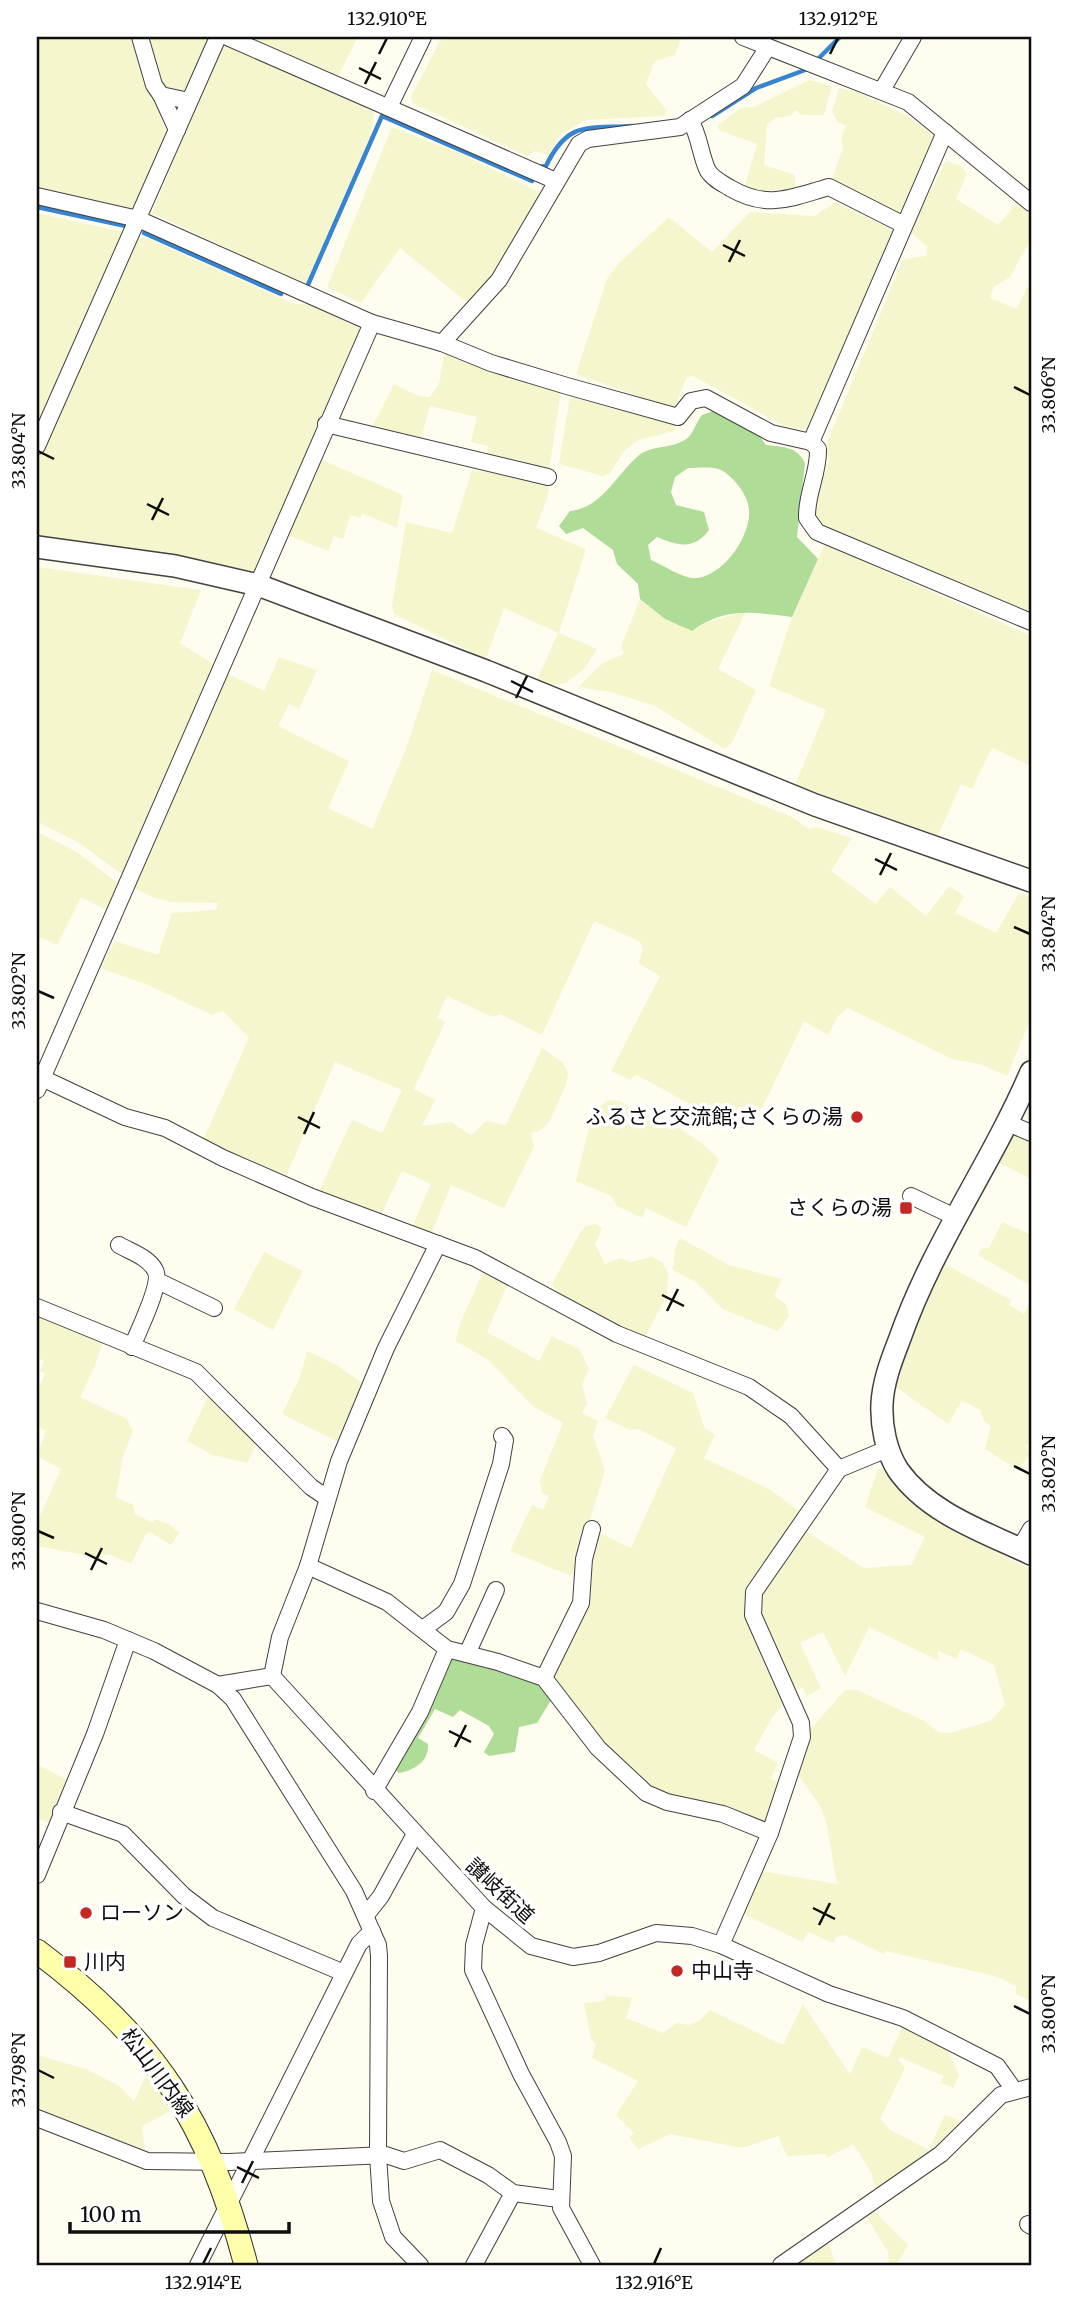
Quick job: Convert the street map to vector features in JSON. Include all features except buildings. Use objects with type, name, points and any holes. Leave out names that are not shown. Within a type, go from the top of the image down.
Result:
[{"type":"main road","name":"松山川内線","points":[[37,1951],[95,1999],[150,2058],[189,2112],[229,2201],[246,2265]]},
{"type":"street","points":[[141,37],[154,85],[177,130]]},
{"type":"street","points":[[37,446],[218,37]]},
{"type":"street","points":[[227,37],[556,181]]},
{"type":"street","points":[[389,107],[423,37]]},
{"type":"street","points":[[743,37],[908,102],[1031,203]]},
{"type":"street","points":[[882,90],[913,37]]},
{"type":"street","points":[[442,343],[499,280],[579,144],[588,139],[669,131],[743,86],[768,47]]},
{"type":"street","points":[[161,95],[189,101]]},
{"type":"street","points":[[690,120],[696,130],[708,172],[741,194],[752,199],[776,201],[797,198],[828,187],[904,225]]},
{"type":"street","points":[[811,442],[945,132]]},
{"type":"street","points":[[37,197],[138,219],[372,323],[442,343],[503,367],[678,417],[691,401],[706,398],[771,433],[811,442],[818,449],[819,463],[807,507],[807,518],[817,532],[1031,622]]},
{"type":"street","points":[[372,323],[40,1084],[125,1117],[165,1128],[223,1158],[312,1197],[475,1258],[617,1334],[761,1393],[790,1416],[839,1469]]},
{"type":"street","points":[[326,424],[548,477]]},
{"type":"street","points":[[37,547],[175,566],[258,586],[486,671],[816,806],[1031,881]]},
{"type":"street","points":[[1031,1072],[1008,1123],[919,1288],[885,1383],[882,1405],[887,1449],[898,1469],[926,1500],[951,1516],[1025,1551],[1031,1529]]},
{"type":"street","points":[[1008,1123],[1031,1133]]},
{"type":"street","points":[[911,1196],[956,1217]]},
{"type":"street","points":[[218,1685],[272,1676],[280,1637],[308,1566],[327,1498],[386,1348],[438,1244]]},
{"type":"street","points":[[119,1245],[143,1257],[154,1267],[158,1280],[132,1347]]},
{"type":"street","points":[[158,1280],[214,1308]]},
{"type":"street","points":[[37,1307],[196,1373],[311,1487],[327,1498]]},
{"type":"street","points":[[423,1629],[446,1612],[461,1584],[501,1464],[505,1440],[502,1436]]},
{"type":"street","points":[[721,1945],[770,1833],[801,1748],[801,1723],[753,1615],[754,1592],[839,1469],[850,1462],[887,1449]]},
{"type":"street","points":[[544,1678],[582,1603],[584,1559],[592,1529]]},
{"type":"street","points":[[308,1566],[387,1602],[447,1649],[544,1678],[598,1748],[646,1793],[667,1802],[723,1814],[770,1833]]},
{"type":"street","points":[[467,1654],[496,1590]]},
{"type":"street","points":[[37,1611],[128,1640],[218,1685],[246,1717],[342,1870],[366,1914],[379,1956],[378,2155],[381,2202],[387,2222],[403,2250],[420,2265]]},
{"type":"street","points":[[37,1875],[95,1734],[128,1640]]},
{"type":"street","points":[[374,1791],[414,1723],[447,1649]]},
{"type":"street","name":"讃岐街道","points":[[272,1676],[415,1835],[484,1908],[516,1937],[557,1956],[573,1957],[599,1953],[656,1933],[692,1936],[721,1945],[829,1994],[903,2018],[998,2066],[1014,2090]]},
{"type":"street","points":[[61,1812],[123,1834],[184,1896],[213,1918],[344,1973]]},
{"type":"street","points":[[366,1914],[381,1896],[415,1835]]},
{"type":"street","points":[[484,1908],[474,1945],[473,1970],[521,2074],[558,2142],[563,2174],[559,2199],[592,2265]]},
{"type":"street","points":[[198,2265],[359,1944],[372,1931]]},
{"type":"street","points":[[781,2265],[941,2154],[992,2102],[1014,2090],[1031,2087]]},
{"type":"street","points":[[37,2119],[147,2161],[249,2161],[378,2155],[404,2161],[431,2152],[447,2152],[513,2193],[559,2199]]},
{"type":"street","points":[[474,2265],[513,2193]]},
{"type":"green space","points":[[37,37],[134,37],[166,133],[133,210],[37,191]]},
{"type":"green space","points":[[145,37],[209,37],[185,92],[163,89]]},
{"type":"green space","points":[[243,37],[358,37],[337,78]]},
{"type":"green space","points":[[442,37],[682,37],[675,55],[655,61],[646,84],[667,111],[664,116],[585,120],[560,135],[548,155],[535,151],[527,156],[412,103],[411,97]]},
{"type":"green space","points":[[223,43],[374,112],[371,134],[305,285],[152,213]]},
{"type":"green space","points":[[809,80],[832,86],[824,115],[802,115],[795,110],[791,116],[775,118],[767,125],[764,165],[795,175],[795,189],[759,191],[747,188],[745,185],[757,144],[719,130],[718,125],[741,108],[754,107]]},
{"type":"green space","points":[[839,88],[857,92],[909,117],[935,137],[901,214],[832,179],[843,148],[841,138],[846,126],[838,122],[832,112]]},
{"type":"green space","points":[[392,127],[462,154],[541,193],[501,265],[469,304],[400,248],[361,303],[327,287]]},
{"type":"green space","points":[[946,161],[961,166],[967,174],[956,199],[998,225],[1017,203],[1031,218],[1031,238],[1010,277],[994,287],[990,298],[1017,309],[1027,287],[1031,288],[1031,616],[814,523],[814,505],[829,460],[826,445],[901,264],[904,259],[926,256],[927,247],[910,231]]},
{"type":"green space","points":[[835,202],[894,231],[858,321],[850,331],[808,430],[784,426],[693,376],[687,377],[675,405],[666,406],[576,374],[607,279],[617,265],[669,217],[712,252],[750,212],[815,216]]},
{"type":"green space","points":[[37,213],[123,232],[37,431]]},
{"type":"green space","points":[[138,238],[147,238],[294,304],[314,304],[361,330],[255,572],[104,544],[37,536],[37,461]]},
{"type":"green space","points":[[445,351],[561,391],[549,470],[487,457],[488,446],[471,442],[477,417],[430,406],[420,442],[370,431],[394,384],[418,396],[430,397],[439,384]]},
{"type":"green space","points":[[570,397],[676,422],[675,431],[638,440],[624,451],[610,473],[603,476],[559,464]]},
{"type":"green space","points":[[716,410],[755,430],[766,445],[794,450],[805,463],[797,537],[818,559],[792,617],[740,613],[716,618],[692,631],[665,619],[640,599],[638,584],[617,564],[613,550],[583,528],[566,534],[559,526],[570,511],[581,509],[599,498],[642,453],[686,439],[702,415]],"holes":[[[688,468],[714,468],[726,473],[743,492],[749,509],[745,532],[732,555],[713,572],[691,578],[651,560],[648,545],[657,537],[672,543],[691,543],[698,541],[709,530],[704,512],[676,505],[671,492],[675,477]]]},
{"type":"green space","points":[[317,458],[403,495],[397,528],[362,513],[360,518],[350,515],[343,539],[334,536],[328,551],[285,534]]},
{"type":"green space","points":[[472,470],[545,482],[549,488],[547,499],[536,528],[586,549],[559,633],[597,649],[585,668],[566,683],[549,685],[537,680],[558,633],[504,608],[486,659],[394,614],[392,606],[406,522],[452,533]]},
{"type":"green space","points":[[825,544],[1031,636],[1031,766],[992,748],[972,789],[961,784],[938,835],[795,785],[826,710],[769,686],[792,617]]},
{"type":"green space","points":[[37,567],[201,590],[180,643],[216,666],[123,875],[79,843],[37,822]]},
{"type":"green space","points":[[640,599],[665,619],[692,631],[703,624],[746,611],[718,669],[756,690],[733,741],[725,749],[655,706],[611,692],[578,687],[603,663],[624,654],[621,647]]},
{"type":"green space","points":[[279,657],[317,670],[299,709],[289,704],[278,726],[349,761],[328,808],[372,829],[406,749],[432,670],[794,818],[809,829],[816,827],[852,838],[831,871],[876,904],[890,887],[926,916],[949,886],[964,896],[955,913],[996,933],[1019,893],[1031,897],[1031,1018],[1007,1076],[980,1064],[952,1059],[848,1008],[838,1016],[828,1035],[804,1021],[763,1106],[742,1129],[729,1126],[636,1075],[630,1080],[611,1071],[660,976],[638,963],[643,950],[639,941],[594,921],[542,1035],[500,1014],[493,1017],[447,996],[437,1018],[445,1022],[414,1089],[435,1100],[422,1126],[451,1122],[471,1135],[486,1121],[506,1125],[542,1048],[562,1062],[568,1072],[567,1082],[549,1123],[539,1131],[531,1133],[534,1147],[504,1208],[451,1185],[430,1237],[411,1229],[431,1184],[402,1171],[380,1217],[318,1193],[352,1120],[382,1133],[402,1090],[335,1062],[285,1179],[202,1142],[249,1038],[223,1011],[212,1015],[148,985],[100,968],[115,941],[158,955],[172,913],[216,910],[218,903],[171,902],[129,886],[224,672],[264,691]]},
{"type":"green space","points":[[37,832],[77,852],[119,884],[107,910],[81,897],[57,945],[41,937],[37,945]]},
{"type":"green space","points":[[608,1100],[620,1101],[640,1114],[666,1119],[704,1145],[719,1159],[686,1227],[646,1208],[642,1218],[617,1206],[611,1196],[576,1181],[591,1119]]},
{"type":"green space","points":[[1015,1131],[1031,1138],[1031,1179],[999,1163]]},
{"type":"green space","points":[[1002,1222],[1031,1235],[1031,1286],[978,1255],[981,1249],[989,1248]]},
{"type":"green space","points":[[595,1224],[602,1228],[595,1244],[605,1264],[621,1258],[631,1262],[652,1257],[663,1263],[668,1273],[667,1296],[643,1340],[565,1300],[552,1284],[580,1233],[586,1226]]},
{"type":"green space","points":[[680,1238],[729,1265],[782,1279],[774,1296],[786,1304],[789,1316],[786,1321],[777,1331],[724,1310],[696,1282],[673,1270],[675,1249]]},
{"type":"green space","points":[[264,1252],[303,1271],[273,1330],[234,1309]]},
{"type":"green space","points":[[943,1263],[1011,1300],[1009,1305],[1024,1314],[1031,1302],[1031,1441],[1025,1446],[1031,1453],[1018,1470],[985,1449],[991,1426],[984,1421],[980,1410],[962,1401],[948,1424],[896,1387],[919,1317]]},
{"type":"green space","points":[[484,1269],[509,1281],[487,1332],[539,1361],[552,1336],[579,1349],[589,1369],[582,1384],[587,1404],[582,1413],[598,1421],[593,1436],[605,1470],[584,1539],[580,1573],[569,1575],[510,1551],[532,1505],[543,1510],[549,1496],[542,1493],[540,1480],[563,1423],[534,1407],[488,1360],[456,1341],[460,1324]]},
{"type":"green space","points":[[37,1313],[103,1341],[80,1397],[127,1419],[133,1431],[123,1456],[116,1497],[133,1505],[135,1514],[153,1523],[155,1519],[169,1524],[179,1533],[171,1545],[150,1532],[145,1535],[131,1564],[108,1554],[95,1557],[37,1546],[37,1523],[61,1469],[37,1456],[46,1431],[37,1426],[37,1391],[45,1374],[40,1371],[44,1361],[37,1358]]},
{"type":"green space","points":[[307,1351],[335,1364],[365,1385],[341,1443],[282,1414],[300,1377]]},
{"type":"green space","points":[[634,1365],[693,1393],[705,1429],[715,1434],[704,1458],[769,1489],[802,1513],[754,1577],[744,1601],[786,1702],[773,1716],[754,1750],[778,1763],[771,1779],[783,1785],[767,1821],[761,1822],[714,1803],[669,1796],[645,1784],[605,1747],[553,1675],[597,1532],[631,1548],[676,1448],[638,1429],[630,1430],[605,1418]]},
{"type":"green space","points":[[210,1392],[257,1443],[247,1463],[213,1455],[187,1441]]},
{"type":"green space","points":[[878,1469],[886,1470],[904,1497],[927,1515],[1031,1570],[1031,2001],[1016,1994],[1016,1986],[995,1976],[885,1951],[884,1954],[844,1935],[836,1937],[833,1943],[808,1932],[803,1942],[741,1913],[760,1871],[837,1884],[826,1821],[819,1804],[798,1775],[809,1741],[808,1732],[845,1690],[857,1690],[924,1721],[939,1732],[950,1733],[990,1721],[1005,1705],[994,1665],[961,1649],[956,1659],[937,1650],[939,1661],[869,1627],[845,1676],[823,1632],[800,1643],[821,1688],[807,1696],[802,1687],[794,1691],[757,1605],[758,1594],[804,1530],[864,1568],[911,1565],[925,1537],[865,1507]]},
{"type":"green space","points":[[456,1655],[541,1682],[553,1697],[537,1723],[519,1727],[515,1752],[489,1756],[484,1752],[494,1734],[489,1726],[460,1710],[453,1717],[435,1709],[418,1738],[428,1744],[426,1756],[415,1767],[399,1773],[394,1769],[444,1664]]},
{"type":"green space","points":[[37,1764],[69,1781],[50,1824],[37,1818]]},
{"type":"green space","points":[[606,1995],[632,1998],[626,2018],[663,2033],[677,2023],[689,2025],[700,2020],[710,2010],[783,2045],[803,2004],[850,2074],[862,2047],[888,2058],[903,2025],[939,2042],[948,2051],[959,2075],[953,2088],[941,2083],[943,2076],[900,2057],[898,2060],[905,2068],[880,2119],[890,2130],[929,2150],[945,2114],[965,2124],[937,2150],[873,2193],[875,2187],[871,2172],[853,2144],[827,2158],[825,2154],[787,2156],[778,2136],[742,2148],[670,2134],[638,2149],[629,2138],[634,2133],[616,2115],[638,2081],[592,2058],[596,2044],[591,2039],[584,2003],[604,2001]]},
{"type":"green space","points":[[37,2055],[86,2069],[119,2086],[134,2101],[149,2069],[174,2109],[142,2126],[145,2153],[37,2112]]},
{"type":"green space","points":[[872,2209],[908,2245],[896,2265],[884,2265],[889,2262],[888,2252],[865,2214]]},
{"type":"green space","points":[[828,2241],[836,2265],[797,2265]]},
{"type":"waterway","points":[[818,59],[840,37]]},
{"type":"waterway","points":[[712,116],[756,88],[805,70]]},
{"type":"waterway","points":[[307,287],[382,116],[532,181],[535,175]]},
{"type":"waterway","points":[[539,167],[546,166],[554,151],[571,134],[591,128],[633,126]]},
{"type":"waterway","points":[[37,207],[126,226]]},
{"type":"waterway","points":[[144,233],[281,294]]},
{"type":"place","name":"ふるさと交流館;さくらの湯","points":[[857,1117]]},
{"type":"place","name":"さくらの湯","points":[[906,1208]]},
{"type":"place","name":"ローソン","points":[[86,1913]]},
{"type":"place","name":"川内","points":[[70,1962]]},
{"type":"place","name":"中山寺","points":[[677,1971]]}]
